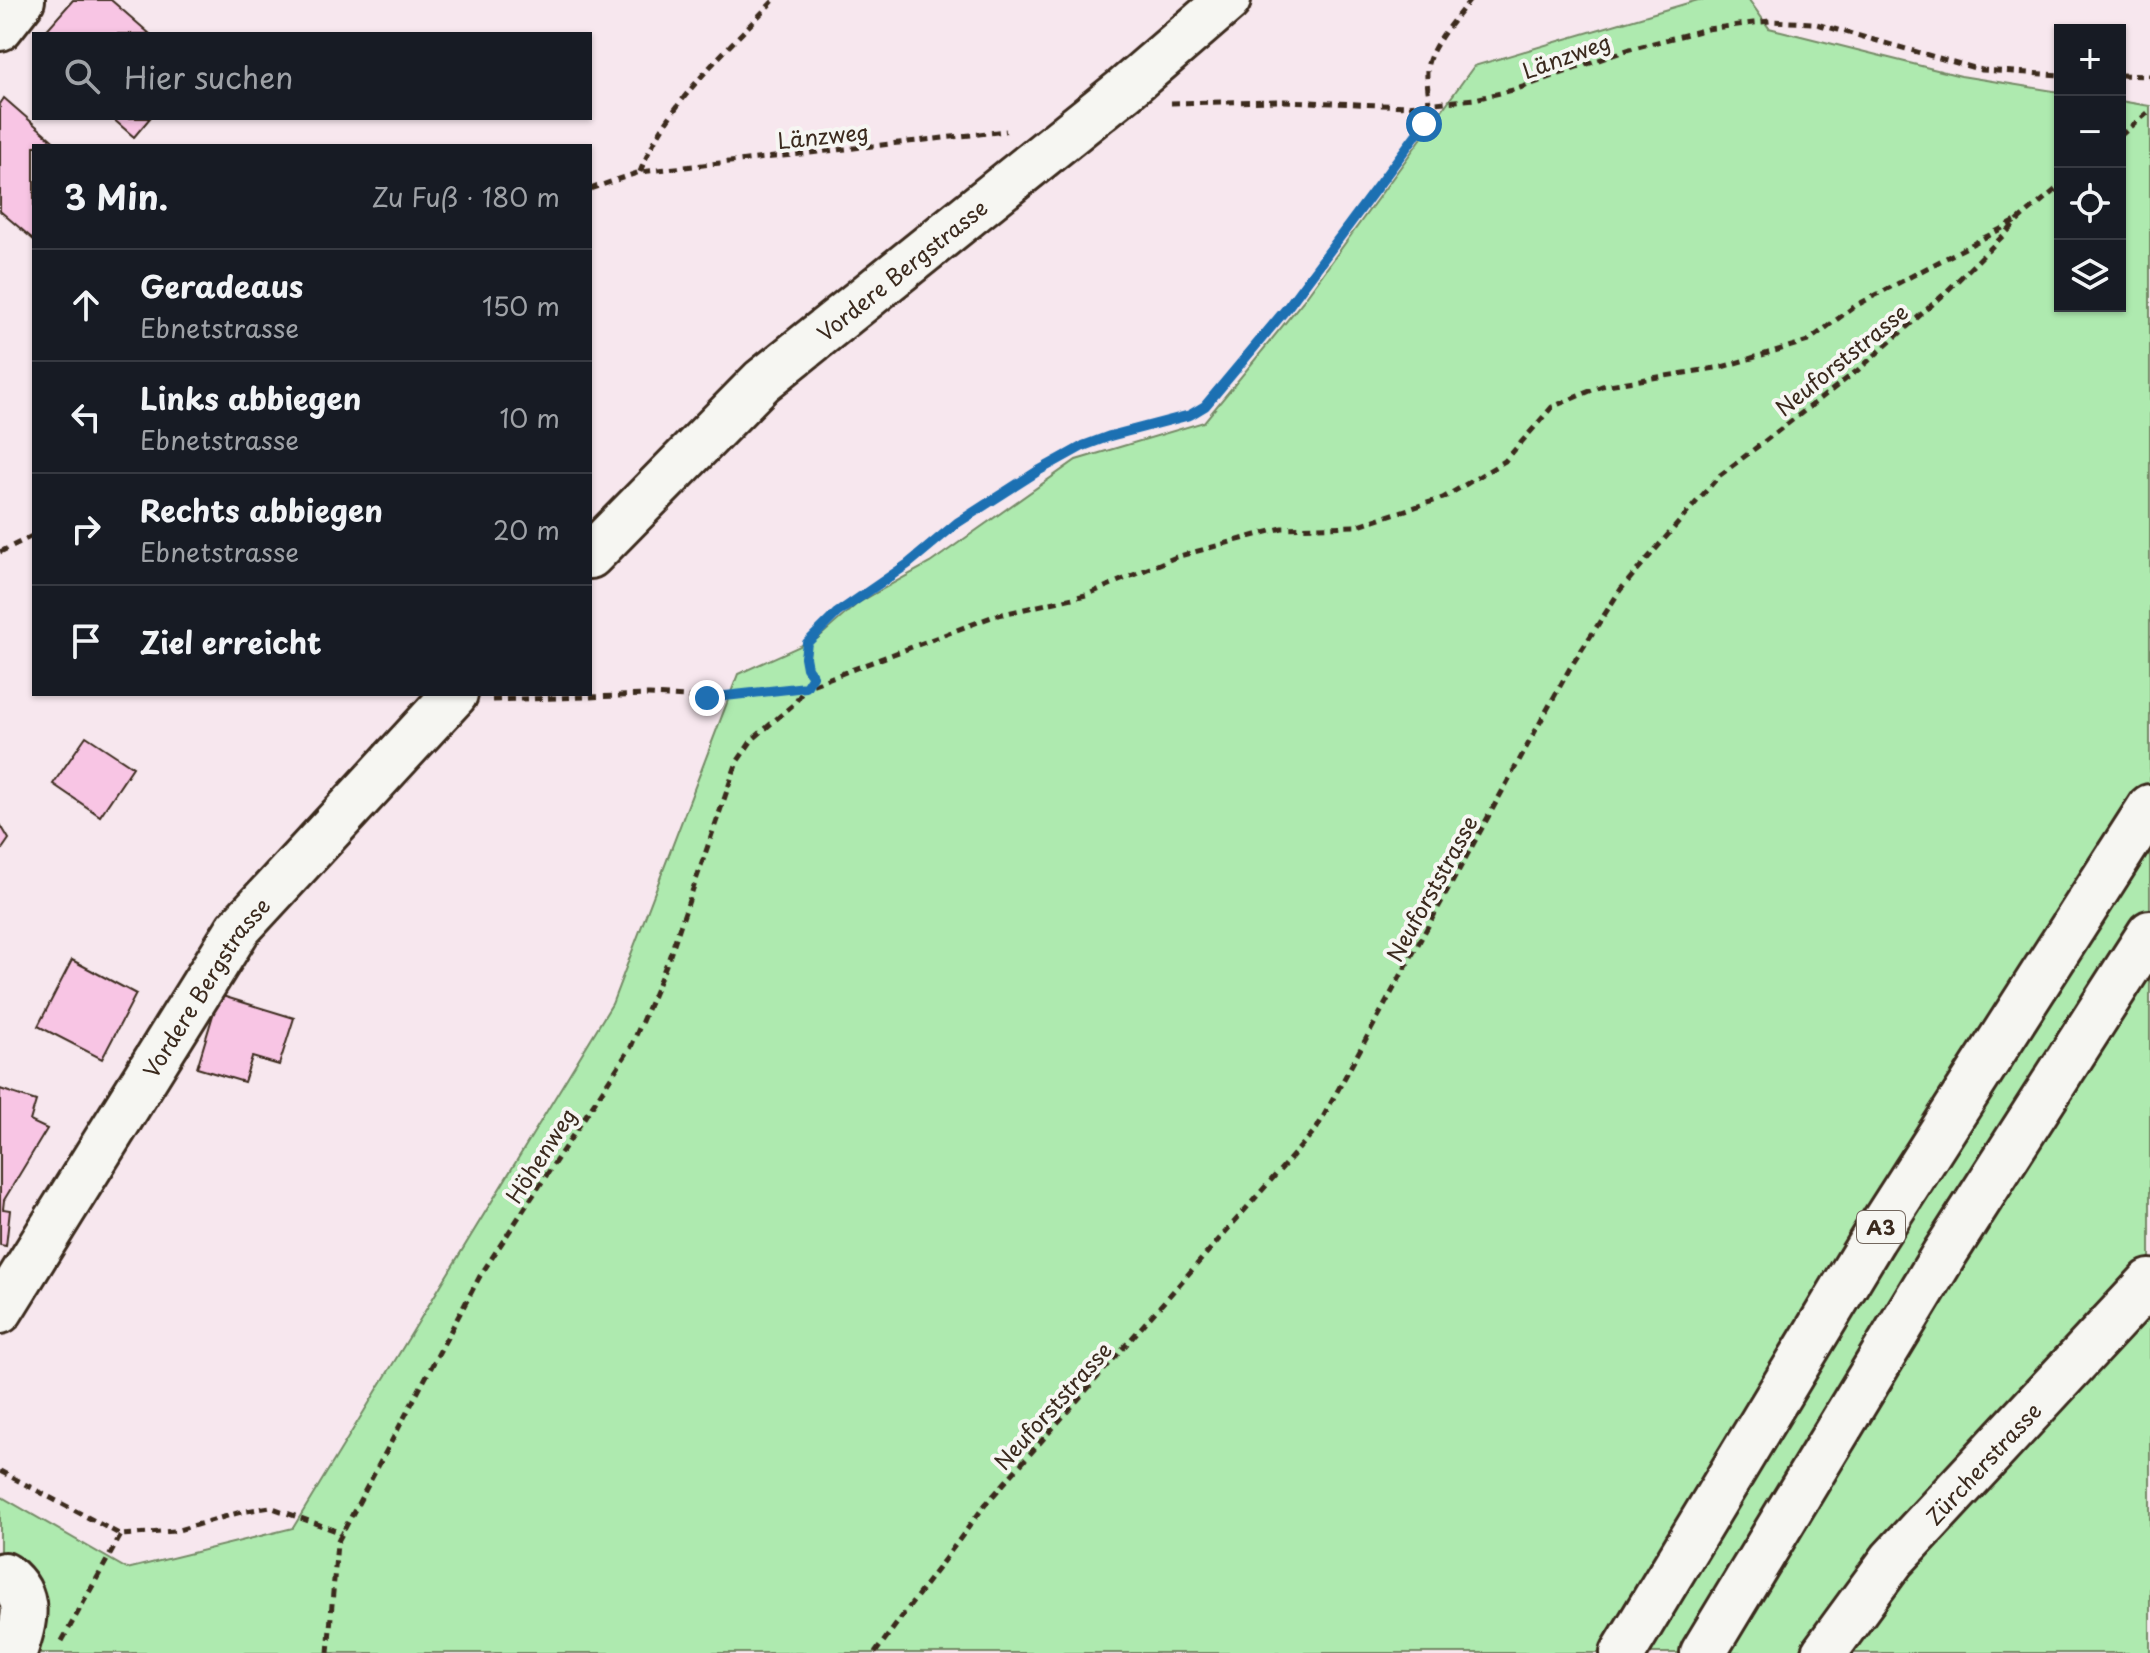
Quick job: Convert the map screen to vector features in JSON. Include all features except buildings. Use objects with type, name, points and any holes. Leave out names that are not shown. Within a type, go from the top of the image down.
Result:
[{"type":"main road","points":[[0,28],[22,0]]},
{"type":"main road","name":"Vordere Bergstrasse","points":[[592,554],[762,381],[1124,90],[1228,0]]},
{"type":"main road","name":"Vordere Bergstrasse","points":[[0,1311],[238,929],[474,697]]},
{"type":"main road","name":"A3","points":[[1623,1653],[1873,1239],[2150,807]]},
{"type":"main road","points":[[1703,1653],[1945,1253],[2150,933]]},
{"type":"main road","name":"Zürcherstrasse","points":[[1824,1653],[1892,1560],[2150,1282]]},
{"type":"main road","points":[[0,1576],[4,1575],[19,1586],[24,1603],[14,1653]]},
{"type":"path","points":[[640,172],[651,145],[674,108],[774,0]]},
{"type":"path","points":[[806,687],[813,676],[807,668],[805,657],[807,643],[848,604],[908,564],[957,523],[1083,446],[1190,415],[1205,406],[1287,308],[1424,124],[1431,105],[1427,65],[1445,31],[1470,0]]},
{"type":"path","name":"Länzweg","points":[[1124,90],[1163,103],[1284,101],[1431,105],[1517,89],[1630,49],[1707,29],[1770,21],[1813,23],[1982,70],[2054,75]]},
{"type":"path","points":[[2126,75],[2150,76]]},
{"type":"path","points":[[2126,131],[2150,111]]},
{"type":"path","name":"Länzweg","points":[[592,188],[640,172],[1027,128],[1061,140]]},
{"type":"path","name":"Neuforststrasse","points":[[875,1653],[985,1505],[1317,1128],[1570,668],[1621,589],[1719,476],[1858,370],[2054,191]]},
{"type":"path","points":[[592,696],[707,698],[806,687],[994,616],[1086,595],[1176,557],[1282,528],[1356,526],[1443,498],[1505,461],[1552,407],[1602,386],[1722,367],[1808,341],[1855,306],[2021,218]]},
{"type":"path","points":[[0,552],[32,536]]},
{"type":"path","name":"Höhenweg","points":[[328,1653],[337,1543],[480,1276],[631,1047],[669,958],[737,762],[752,740],[795,703],[806,687]]},
{"type":"path","points":[[474,697],[562,696]]},
{"type":"path","points":[[0,1471],[121,1535],[175,1531],[270,1507],[342,1533]]},
{"type":"path","points":[[56,1653],[121,1535]]},
{"type":"green space","points":[[1698,0],[1749,0],[1769,28],[1961,76],[2054,91],[2054,312],[2126,312],[2126,102],[2150,106],[2150,1653],[0,1653],[0,1496],[127,1569],[293,1528],[612,1004],[738,674],[818,638],[859,602],[930,563],[1076,460],[1204,422],[1303,301],[1474,66]]},
{"type":"route","points":[[707,698],[806,687],[813,676],[807,668],[805,657],[807,643],[837,613],[908,564],[957,523],[1083,446],[1190,415],[1205,406],[1287,308],[1424,124]]}]
